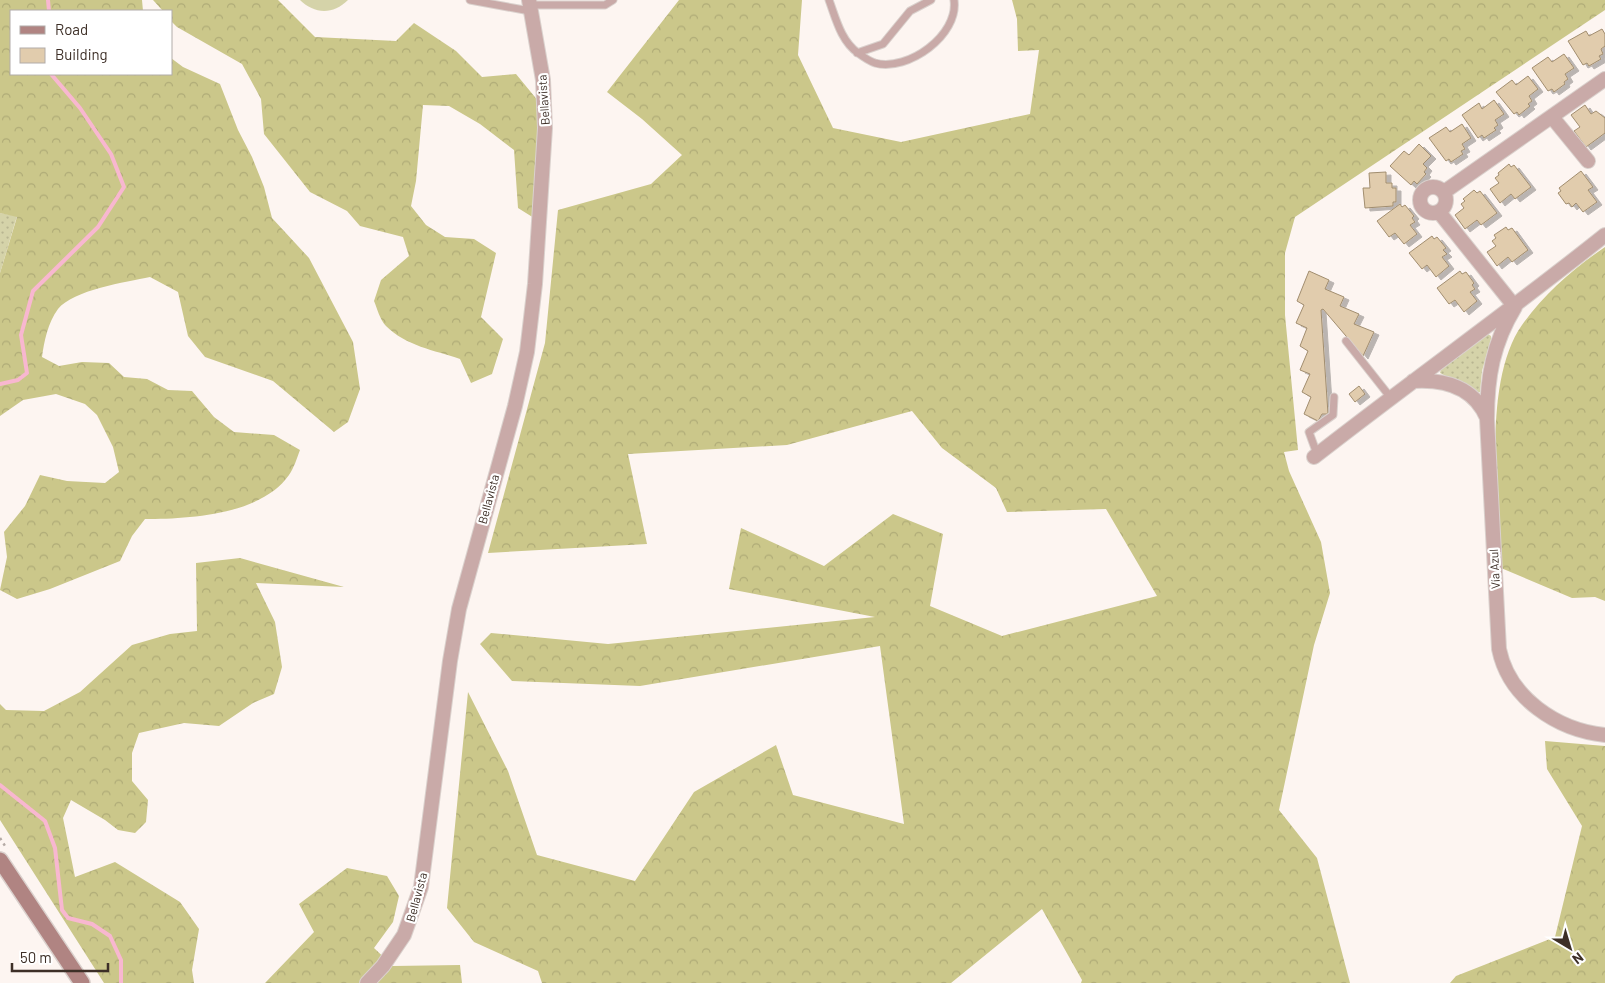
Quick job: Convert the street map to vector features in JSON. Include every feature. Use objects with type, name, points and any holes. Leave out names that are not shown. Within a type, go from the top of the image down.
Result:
[{"type":"main road","points":[[0,860],[82,983]]},
{"type":"street","name":"Bellavista","points":[[367,983],[383,966],[404,935],[421,887],[450,661],[459,609],[515,406],[527,352],[535,284],[545,128],[543,80],[530,5]]},
{"type":"street","points":[[1444,192],[1605,79]]},
{"type":"street","points":[[1552,117],[1588,161]]},
{"type":"street","points":[[1429,188],[1440,189],[1444,192],[1445,206],[1439,212],[1428,212],[1424,209],[1420,200],[1425,191],[1429,188]]},
{"type":"street","points":[[1439,212],[1515,307]]},
{"type":"street","name":"Vía Azul","points":[[1316,455],[1390,398],[1515,307],[1605,235]]},
{"type":"street","name":"Vía Azul","points":[[1515,307],[1502,329],[1494,352],[1488,385],[1487,419],[1499,649],[1509,677],[1536,707],[1550,717],[1572,728],[1605,735]]},
{"type":"street","points":[[1413,381],[1438,381],[1455,386],[1473,398],[1487,419]]},
{"type":"lane","points":[[470,0],[530,5],[605,5],[613,0]]},
{"type":"lane","points":[[829,0],[843,37],[856,53],[875,63],[900,63],[940,40],[956,11],[954,0]]},
{"type":"lane","points":[[856,53],[883,44],[910,11],[931,0]]},
{"type":"lane","points":[[1346,341],[1390,398]]},
{"type":"lane","points":[[1316,455],[1309,432],[1333,415],[1334,397]]},
{"type":"shaded area","points":[[300,0],[348,0],[336,8],[324,11],[311,8]]},
{"type":"shaded area","points":[[0,213],[17,216],[0,273]]},
{"type":"shaded area","points":[[1488,334],[1491,336],[1491,339],[1482,371],[1480,392],[1478,393],[1440,373],[1441,369]]},
{"type":"green space","points":[[0,0],[142,0],[143,10],[10,10],[10,75],[172,75],[172,59],[183,67],[220,84],[238,130],[252,157],[264,187],[272,218],[309,258],[353,342],[360,389],[348,422],[334,432],[273,381],[205,357],[188,336],[178,292],[150,277],[114,284],[75,297],[65,302],[58,309],[49,326],[42,357],[59,366],[82,362],[109,363],[124,377],[147,379],[168,390],[192,391],[214,417],[234,432],[274,435],[300,450],[289,475],[277,488],[261,499],[223,512],[203,516],[145,519],[132,536],[120,561],[50,589],[17,599],[0,590],[7,557],[4,532],[25,506],[40,475],[67,481],[105,483],[119,472],[113,447],[97,415],[85,404],[56,394],[23,400],[0,416],[0,273],[17,217],[0,213]]},
{"type":"green space","points":[[153,0],[278,0],[315,37],[396,41],[414,23],[456,51],[482,77],[516,74],[539,102],[534,218],[518,208],[514,150],[480,124],[449,106],[423,105],[416,181],[411,206],[426,225],[445,237],[474,239],[496,253],[481,317],[503,339],[492,374],[471,383],[460,359],[411,343],[386,326],[380,317],[374,301],[381,280],[409,256],[403,237],[360,226],[347,211],[310,192],[264,134],[261,99],[242,64],[177,27],[172,22],[172,10],[162,10]]},
{"type":"green space","points":[[679,0],[802,0],[798,55],[833,128],[901,142],[1030,114],[1039,50],[1018,51],[1017,19],[1012,0],[1605,0],[1605,10],[1295,217],[1285,253],[1285,315],[1298,450],[1284,452],[1289,471],[1321,542],[1330,593],[1314,645],[1279,810],[1317,858],[1350,983],[1081,983],[1082,980],[1042,909],[951,983],[542,983],[538,971],[474,942],[447,908],[468,692],[508,771],[537,855],[635,881],[694,792],[776,745],[793,795],[904,824],[880,646],[640,686],[512,681],[480,644],[491,633],[608,644],[875,617],[729,589],[741,528],[824,566],[893,514],[943,534],[930,606],[1002,636],[1157,596],[1106,509],[1007,512],[996,488],[942,448],[912,411],[787,445],[628,454],[647,544],[488,553],[545,343],[558,210],[651,184],[682,155],[642,119],[607,92]]},
{"type":"green space","points":[[1605,247],[1605,601],[1595,597],[1572,598],[1501,568],[1495,442],[1501,377],[1509,349],[1522,325],[1560,282]]},
{"type":"green space","points":[[240,558],[344,587],[256,583],[275,622],[282,667],[274,694],[253,703],[219,726],[184,723],[139,733],[132,753],[132,781],[148,800],[146,822],[135,833],[118,830],[71,800],[63,818],[75,877],[115,862],[180,902],[199,929],[192,970],[194,983],[104,983],[0,820],[0,704],[6,710],[44,711],[80,692],[132,645],[170,634],[197,631],[196,563]]},
{"type":"green space","points":[[1545,741],[1605,746],[1605,983],[1450,983],[1456,976],[1555,937],[1582,826],[1547,769]]},
{"type":"green space","points":[[347,868],[387,876],[399,896],[393,922],[374,948],[393,966],[460,965],[462,983],[265,983],[314,932],[299,904]]},
{"type":"building","points":[[1602,29],[1605,34],[1605,46],[1601,49],[1603,54],[1599,56],[1601,59],[1589,66],[1587,63],[1583,65],[1568,41],[1586,31],[1589,36]]},
{"type":"building","points":[[1564,54],[1574,68],[1565,74],[1568,79],[1564,82],[1565,84],[1554,92],[1552,89],[1548,91],[1532,68],[1548,57],[1552,62]]},
{"type":"building","points":[[1528,76],[1538,89],[1529,96],[1532,101],[1528,104],[1530,106],[1519,115],[1517,112],[1514,114],[1496,92],[1512,80],[1516,85]]},
{"type":"building","points":[[1494,100],[1504,114],[1495,120],[1498,125],[1494,128],[1496,130],[1484,138],[1482,135],[1478,138],[1462,115],[1479,103],[1482,109]]},
{"type":"building","points":[[1585,105],[1591,114],[1596,111],[1605,118],[1605,133],[1586,147],[1574,131],[1580,127],[1571,115]]},
{"type":"building","points":[[1462,124],[1471,138],[1462,144],[1465,149],[1461,151],[1463,154],[1451,162],[1449,159],[1446,161],[1429,138],[1446,127],[1450,132]]},
{"type":"building","points":[[1419,144],[1431,156],[1423,164],[1427,168],[1424,172],[1426,174],[1417,184],[1414,181],[1411,185],[1390,166],[1404,151],[1409,155]]},
{"type":"building","points":[[1509,164],[1511,167],[1514,165],[1531,187],[1515,199],[1511,194],[1500,203],[1490,189],[1499,183],[1495,178]]},
{"type":"building","points":[[1581,171],[1593,187],[1588,190],[1597,202],[1583,212],[1576,203],[1572,207],[1569,203],[1566,204],[1558,193],[1561,191],[1559,188]]},
{"type":"building","points":[[1386,172],[1386,183],[1392,183],[1392,188],[1396,188],[1396,202],[1393,202],[1393,206],[1365,208],[1363,188],[1370,188],[1369,173]]},
{"type":"building","points":[[1474,190],[1477,193],[1480,191],[1497,213],[1481,225],[1477,220],[1465,229],[1455,215],[1464,208],[1461,204],[1465,201],[1463,199]]},
{"type":"building","points":[[1400,204],[1402,207],[1405,205],[1414,216],[1412,218],[1415,222],[1410,225],[1417,234],[1404,244],[1395,233],[1389,237],[1377,221]]},
{"type":"building","points":[[1506,227],[1508,230],[1512,228],[1528,250],[1512,262],[1508,257],[1497,266],[1487,252],[1496,246],[1492,241],[1496,238],[1494,235]]},
{"type":"building","points":[[1432,236],[1434,239],[1437,237],[1446,248],[1443,250],[1447,254],[1442,257],[1449,266],[1436,277],[1427,265],[1422,269],[1409,253]]},
{"type":"building","points":[[1309,271],[1329,280],[1325,289],[1344,297],[1340,306],[1359,314],[1354,324],[1374,332],[1363,356],[1323,309],[1321,310],[1328,414],[1322,414],[1318,421],[1304,414],[1311,397],[1302,392],[1310,374],[1300,370],[1308,351],[1300,346],[1307,328],[1296,323],[1304,305],[1297,301]]},
{"type":"building","points":[[1460,271],[1462,274],[1466,272],[1474,283],[1472,285],[1475,289],[1470,292],[1477,301],[1464,312],[1455,300],[1449,304],[1437,288]]},
{"type":"building","points":[[1359,386],[1365,394],[1355,402],[1349,394]]},
{"type":"waterway","points":[[48,0],[49,10]]},
{"type":"waterway","points":[[0,384],[18,380],[27,373],[21,335],[33,291],[98,227],[124,187],[111,154],[80,108],[52,75]]},
{"type":"waterway","points":[[0,785],[45,821],[55,848],[62,910],[68,918],[92,924],[110,936],[121,960],[121,983]]}]
